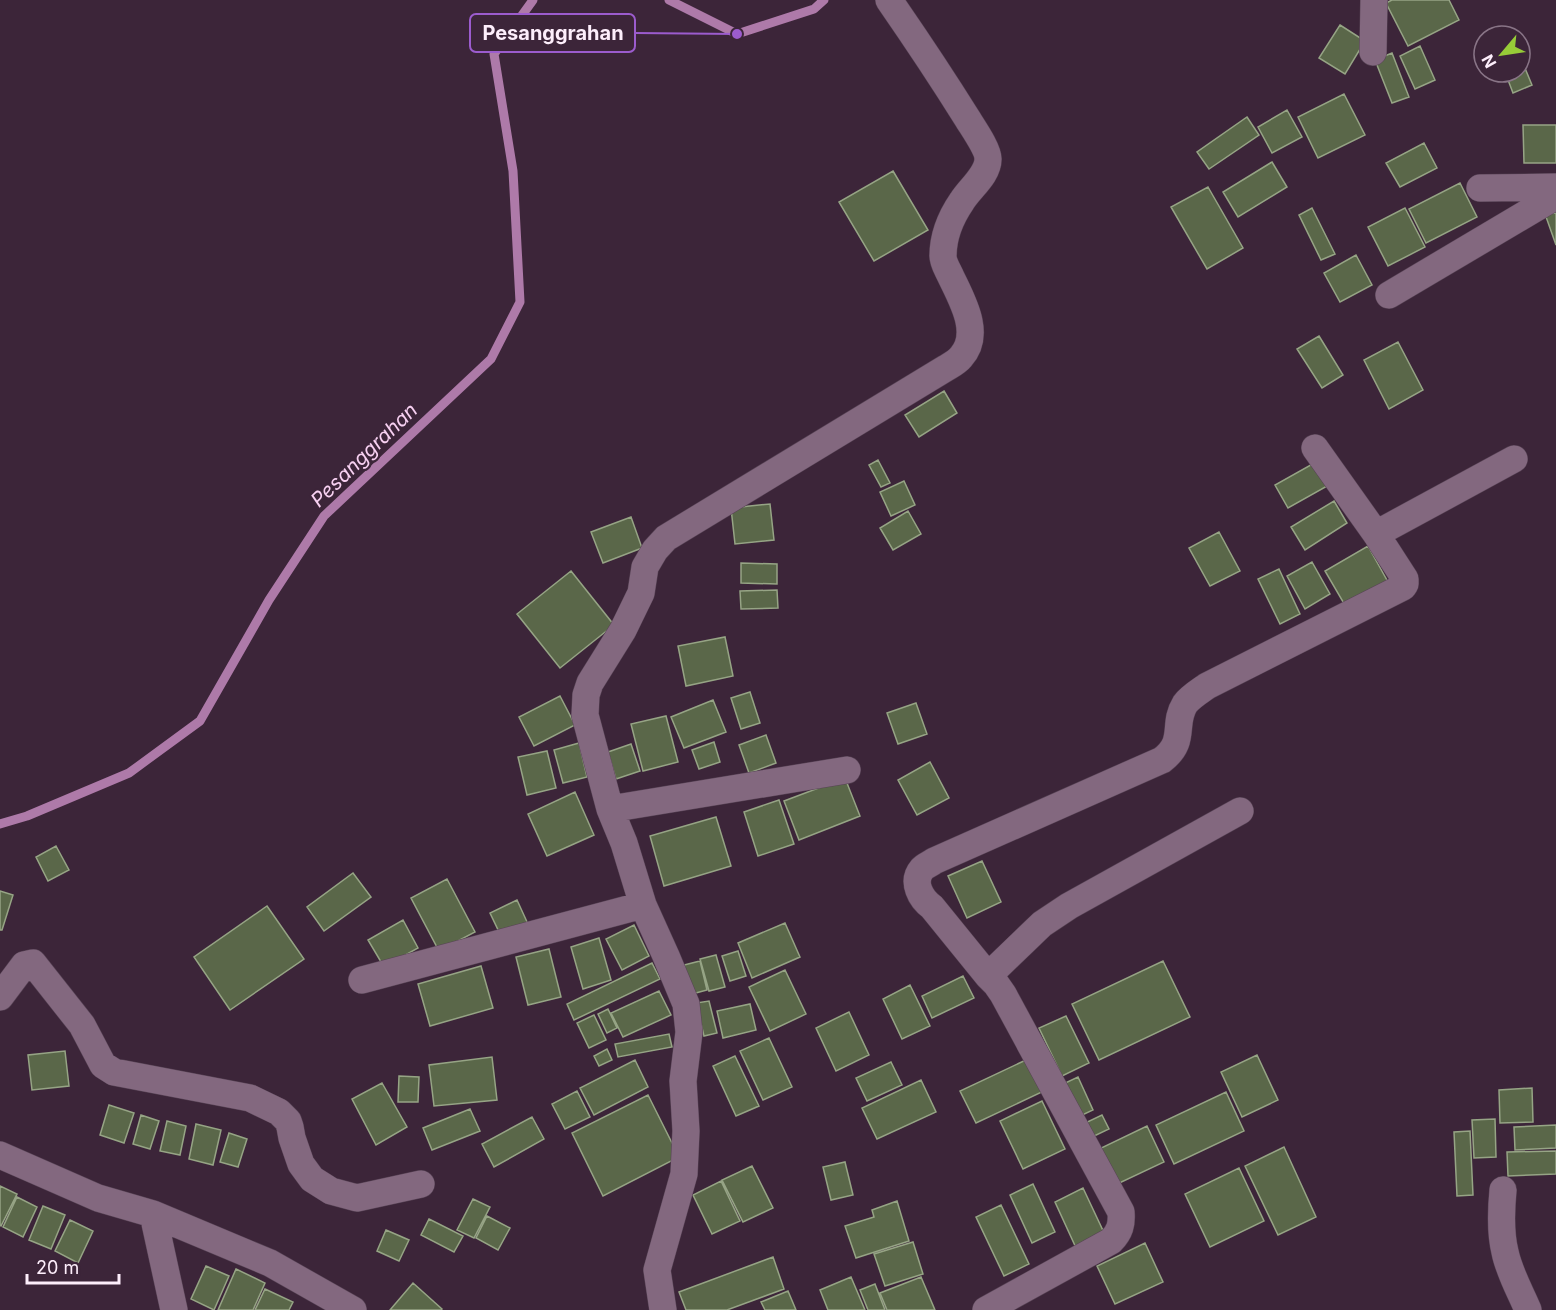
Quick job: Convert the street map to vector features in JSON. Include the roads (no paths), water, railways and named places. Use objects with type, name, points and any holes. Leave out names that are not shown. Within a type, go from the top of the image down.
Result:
[{"type":"street","points":[[663,1310],[657,1270],[684,1174],[686,1131],[683,1081],[689,1032],[686,1004],[643,905],[624,843],[610,809],[585,715],[586,695],[590,682],[622,630],[641,593],[645,567],[655,550],[666,538],[946,369],[962,357],[970,340],[970,321],[943,260],[943,244],[951,221],[962,200],[986,168],[988,158],[980,139],[890,0]]},
{"type":"street","points":[[1373,52],[1374,0]]},
{"type":"street","points":[[1480,188],[1556,187]]},
{"type":"street","points":[[1389,295],[1556,196]]},
{"type":"street","points":[[986,1310],[1111,1241],[1118,1234],[1122,1219],[1117,1204],[1003,994],[932,907],[925,902],[917,882],[919,875],[934,861],[1162,760],[1171,753],[1177,741],[1181,714],[1185,704],[1194,695],[1207,686],[1404,587],[1405,579],[1315,448]]},
{"type":"street","points":[[1376,534],[1514,459]]},
{"type":"street","points":[[610,809],[847,771]]},
{"type":"street","points":[[988,976],[1042,924],[1069,906],[1240,811]]},
{"type":"street","points":[[362,980],[643,905]]},
{"type":"street","points":[[0,997],[24,965],[33,963],[82,1025],[103,1065],[114,1072],[250,1098],[279,1112],[288,1121],[291,1138],[301,1164],[312,1179],[331,1191],[357,1198],[421,1184]]},
{"type":"street","points":[[0,1155],[98,1198],[153,1214],[270,1263],[353,1310]]},
{"type":"street","points":[[1503,1190],[1501,1216],[1505,1254],[1528,1310]]},
{"type":"street","points":[[153,1214],[174,1310]]},
{"type":"waterway","name":"Pesanggrahan","points":[[0,824],[27,816],[129,773],[200,721],[269,600],[324,516],[491,359],[520,302],[513,171],[494,54],[533,0]]},
{"type":"waterway","name":"Pesanggrahan","points":[[669,0],[737,34],[814,9],[824,0]]},
{"type":"place","name":"Pesanggrahan","points":[[737,34]]}]
